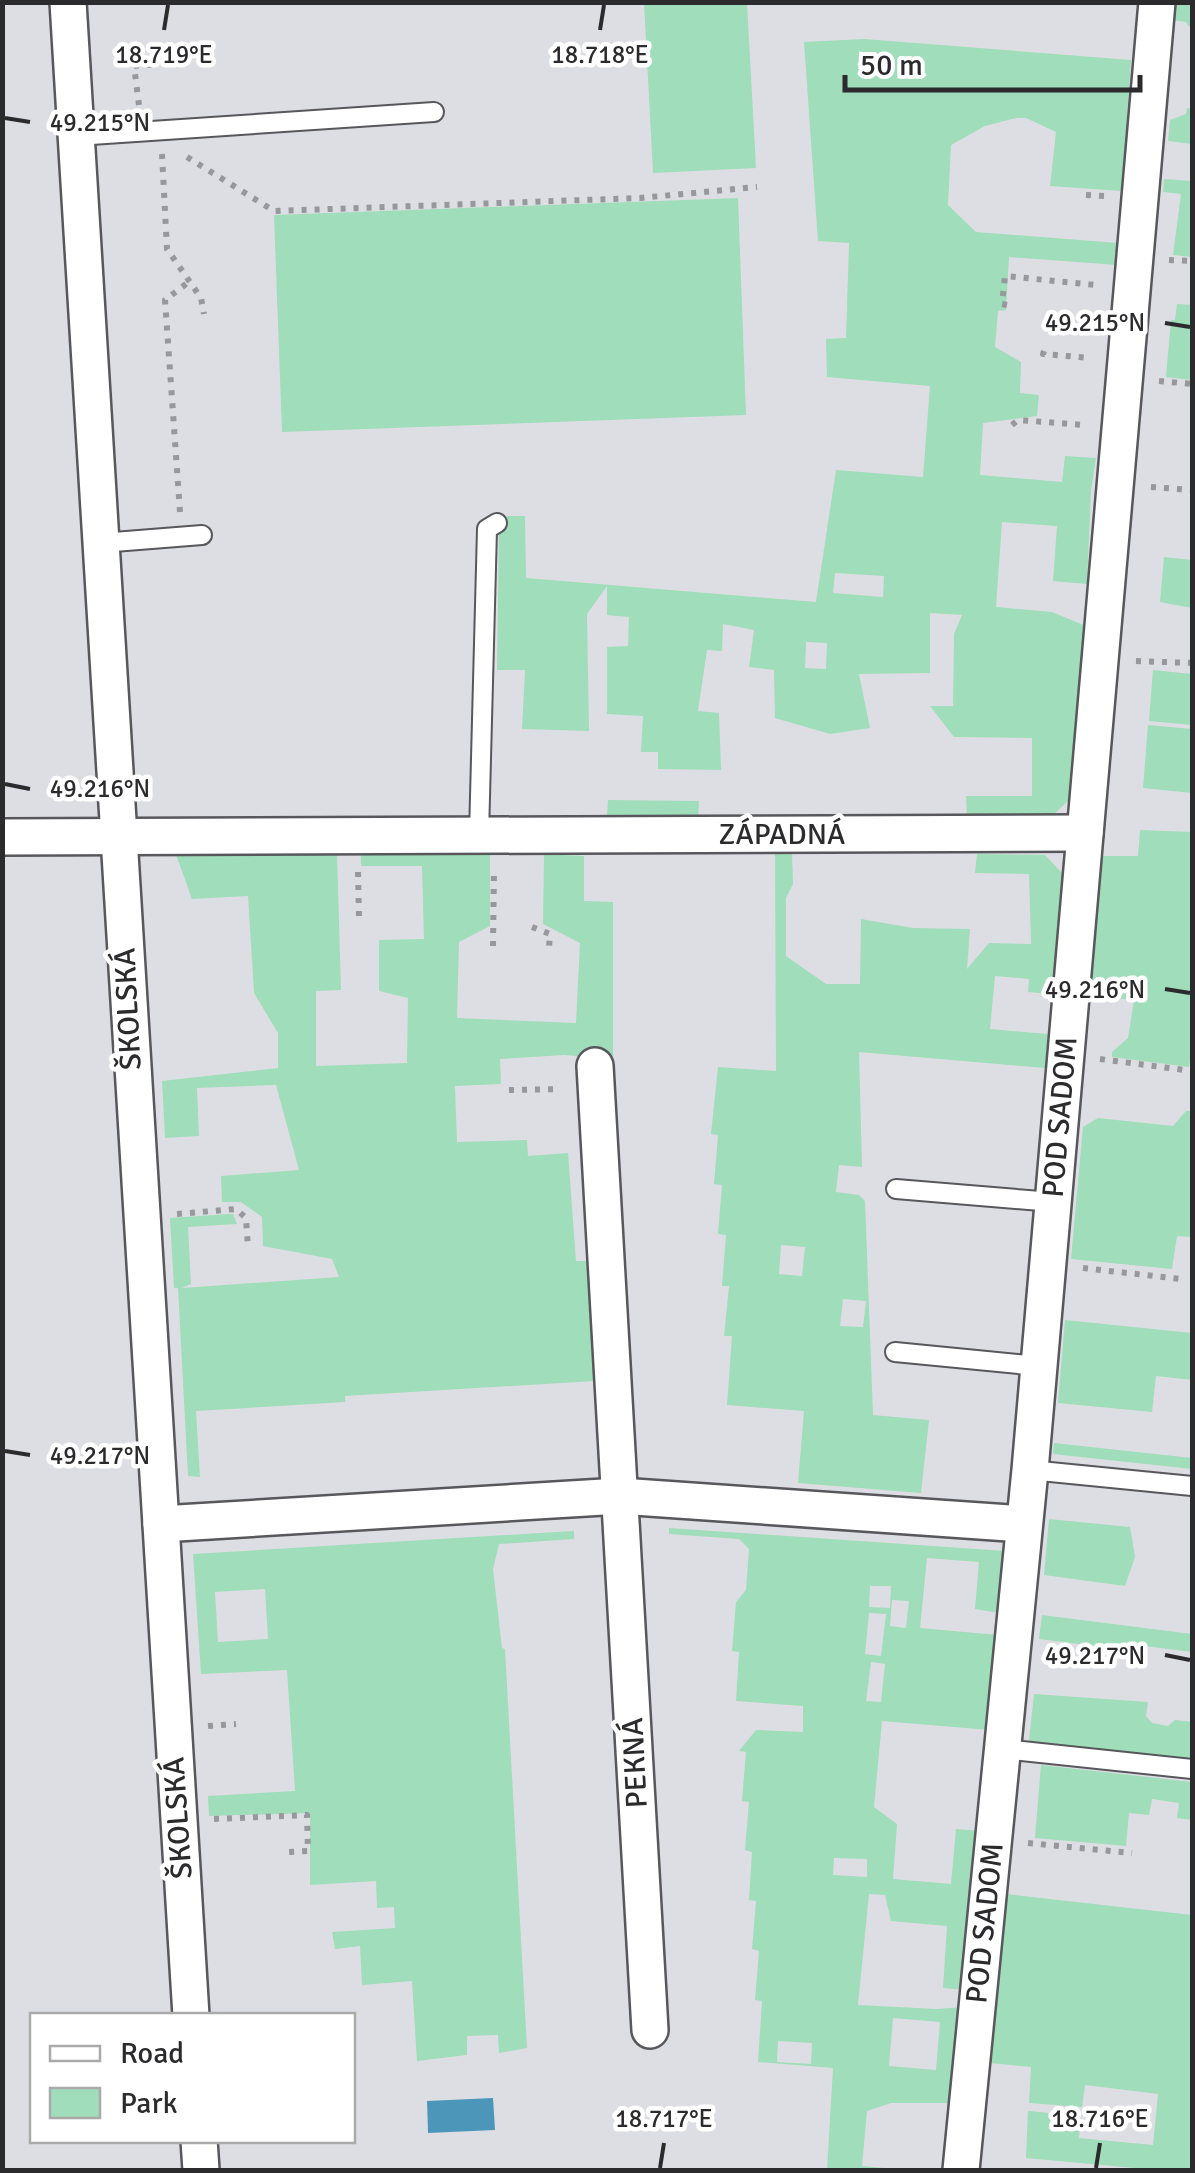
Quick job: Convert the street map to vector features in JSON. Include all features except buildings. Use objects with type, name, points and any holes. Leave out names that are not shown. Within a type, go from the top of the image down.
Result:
[{"type":"street","name":"ŠKOLSKÁ","points":[[68,2],[190,2013]]},
{"type":"street","name":"POD SADOM","points":[[960,2170],[1030,1470],[1157,2]]},
{"type":"street","name":"ZÁPADNÁ","points":[[2,837],[487,845],[1085,834]]},
{"type":"street","name":"PEKNÁ","points":[[596,1077],[650,2030]]},
{"type":"street","points":[[161,1524],[620,1496],[1024,1524]]},
{"type":"street","points":[[199,2143],[201,2170]]},
{"type":"lane","points":[[76,136],[434,112]]},
{"type":"lane","points":[[487,845],[487,529],[496,523]]},
{"type":"lane","points":[[100,543],[202,535]]},
{"type":"lane","points":[[896,1188],[1053,1202]]},
{"type":"lane","points":[[896,1352],[1038,1366]]},
{"type":"lane","points":[[1030,1470],[1192,1486]]},
{"type":"lane","points":[[1003,1749],[1192,1769]]},
{"type":"path","points":[[159,64],[134,66],[141,131],[274,212],[640,198],[757,187]]},
{"type":"path","points":[[161,140],[167,248],[201,298],[204,314]]},
{"type":"path","points":[[1173,260],[1192,262]]},
{"type":"path","points":[[1007,305],[1002,304],[1004,276],[1115,286]]},
{"type":"path","points":[[182,537],[165,300],[190,281]]},
{"type":"path","points":[[1044,351],[1043,354],[1092,358]]},
{"type":"path","points":[[1166,382],[1192,384]]},
{"type":"path","points":[[1012,425],[1018,420],[1120,428]]},
{"type":"path","points":[[1164,488],[1192,490]]},
{"type":"path","points":[[1100,658],[1192,663]]},
{"type":"path","points":[[487,845],[493,946]]},
{"type":"path","points":[[358,870],[359,917]]},
{"type":"path","points":[[532,926],[550,934],[549,948]]},
{"type":"path","points":[[1066,1054],[1192,1071]]},
{"type":"path","points":[[509,1090],[596,1077]]},
{"type":"path","points":[[170,1214],[236,1210],[246,1218],[248,1248]]},
{"type":"path","points":[[1047,1264],[1181,1279]]},
{"type":"path","points":[[204,1726],[236,1724]]},
{"type":"path","points":[[210,1819],[307,1815],[308,1851],[286,1852]]},
{"type":"path","points":[[1034,1844],[1132,1853]]},
{"type":"green space","points":[[644,3],[747,3],[756,168],[653,173]]},
{"type":"green space","points":[[1173,3],[1192,3],[1192,30],[1186,22],[1172,20]]},
{"type":"green space","points":[[864,39],[1131,60],[1122,191],[1050,186],[1056,132],[1026,118],[985,126],[951,145],[948,205],[976,232],[1118,243],[1117,265],[1009,257],[1006,310],[998,311],[995,347],[1021,362],[1020,393],[1039,395],[1037,416],[983,423],[980,475],[1062,482],[1065,456],[1096,458],[1087,584],[1053,581],[1057,526],[1002,522],[996,607],[1052,612],[1086,626],[1070,799],[1051,817],[967,817],[966,796],[1032,796],[1032,738],[954,737],[930,706],[953,706],[954,634],[962,615],[930,613],[930,673],[859,674],[870,728],[830,734],[775,718],[774,670],[749,667],[754,630],[723,624],[722,651],[707,650],[698,711],[719,713],[721,770],[658,769],[658,752],[641,752],[643,716],[607,714],[607,647],[628,646],[629,617],[607,615],[607,586],[587,614],[589,731],[522,729],[525,670],[497,670],[499,528],[507,516],[525,516],[526,578],[816,602],[836,470],[923,477],[930,386],[827,377],[826,339],[846,338],[849,243],[818,241],[804,42]],"holes":[[[835,573],[884,576],[883,597],[833,593]],[[806,642],[827,643],[826,669],[805,668]]]},
{"type":"green space","points":[[1187,108],[1192,109],[1192,144],[1168,141],[1170,120],[1186,114]]},
{"type":"green space","points":[[1164,179],[1192,181],[1192,257],[1173,255],[1181,194],[1163,192]]},
{"type":"green space","points":[[738,198],[746,415],[282,432],[274,215]]},
{"type":"green space","points":[[1177,304],[1192,305],[1192,380],[1166,377],[1171,320],[1175,320]]},
{"type":"green space","points":[[1164,557],[1192,560],[1192,608],[1160,602]]},
{"type":"green space","points":[[1153,670],[1192,674],[1192,725],[1149,721]]},
{"type":"green space","points":[[1148,725],[1192,729],[1192,793],[1143,788]]},
{"type":"green space","points":[[608,800],[699,801],[698,818],[607,817]]},
{"type":"green space","points":[[1140,830],[1192,832],[1189,1067],[1112,1057],[1112,1052],[1128,1038],[1134,1000],[1086,995],[1097,856],[1138,856]]},
{"type":"green space","points":[[175,852],[337,853],[341,990],[316,991],[316,1066],[407,1063],[408,998],[379,991],[379,940],[424,939],[422,866],[361,866],[361,854],[490,854],[490,926],[459,942],[457,1018],[576,1023],[580,943],[543,924],[544,854],[584,856],[584,901],[613,902],[613,1059],[564,1055],[500,1059],[501,1084],[455,1086],[457,1142],[527,1140],[528,1156],[568,1153],[576,1261],[587,1261],[594,1381],[345,1396],[345,1402],[196,1411],[200,1477],[188,1476],[178,1288],[174,1288],[170,1218],[233,1214],[237,1224],[188,1227],[191,1284],[182,1288],[339,1277],[332,1259],[263,1246],[262,1217],[241,1202],[222,1202],[221,1176],[299,1170],[276,1085],[197,1088],[199,1136],[165,1138],[162,1081],[278,1068],[278,1033],[254,993],[248,896],[192,899]]},
{"type":"green space","points":[[775,854],[792,854],[793,884],[786,898],[786,956],[826,984],[860,984],[861,919],[913,928],[970,929],[967,969],[989,943],[1031,944],[1029,874],[975,873],[977,854],[1045,855],[1063,874],[1052,994],[1028,992],[1029,979],[995,976],[990,1029],[1048,1034],[1045,1068],[859,1052],[862,1167],[839,1165],[836,1192],[859,1195],[865,1201],[873,1415],[929,1420],[921,1493],[798,1483],[804,1411],[727,1405],[732,1336],[724,1336],[729,1286],[722,1286],[726,1235],[718,1234],[722,1185],[714,1184],[718,1135],[711,1134],[718,1067],[776,1071]],"holes":[[[781,1245],[805,1247],[802,1276],[779,1274]],[[843,1299],[866,1301],[863,1327],[840,1326]]]},
{"type":"green space","points":[[1186,1111],[1192,1111],[1192,1237],[1177,1236],[1172,1269],[1071,1259],[1083,1127],[1098,1118],[1173,1126]]},
{"type":"green space","points":[[1065,1320],[1192,1333],[1192,1380],[1156,1376],[1152,1412],[1058,1403]]},
{"type":"green space","points":[[1054,1443],[1192,1458],[1192,1469],[1053,1454]]},
{"type":"green space","points":[[1049,1519],[1130,1527],[1135,1557],[1125,1586],[1044,1575]]},
{"type":"green space","points":[[669,1528],[1005,1551],[999,1613],[975,1609],[979,1562],[927,1558],[920,1628],[998,1635],[990,1730],[882,1721],[874,1807],[897,1824],[893,1879],[951,1884],[956,1829],[980,1831],[966,1990],[943,1988],[947,1926],[891,1921],[885,1895],[869,1894],[858,2005],[965,2007],[956,2103],[891,2103],[867,2111],[862,2166],[908,2170],[827,2170],[833,2068],[758,2062],[762,2001],[755,2000],[759,1951],[752,1949],[756,1901],[749,1900],[752,1852],[745,1850],[749,1802],[742,1801],[746,1752],[739,1751],[756,1730],[803,1732],[803,1706],[736,1701],[739,1652],[732,1651],[736,1602],[746,1590],[749,1549],[739,1539],[669,1534]],"holes":[[[870,1586],[891,1586],[890,1608],[869,1607]],[[892,1600],[909,1601],[906,1628],[890,1626]],[[869,1613],[886,1614],[881,1656],[865,1654]],[[871,1662],[885,1664],[881,1702],[866,1701]],[[834,1858],[867,1859],[867,1877],[833,1875]],[[893,2018],[940,2022],[936,2070],[889,2066]],[[778,2041],[812,2043],[811,2064],[777,2062]]]},
{"type":"green space","points":[[574,1531],[574,1539],[499,1544],[493,1569],[505,1649],[527,2048],[499,2053],[498,2035],[467,2036],[467,2055],[417,2061],[412,1981],[362,1985],[360,1946],[335,1949],[332,1932],[395,1928],[394,1907],[377,1908],[376,1881],[310,1885],[310,1813],[209,1816],[208,1796],[295,1791],[287,1670],[201,1674],[193,1554]],"holes":[[[265,1589],[268,1639],[218,1642],[215,1592]]]},
{"type":"green space","points":[[1042,1615],[1192,1634],[1192,1652],[1128,1644],[1126,1650],[1039,1639]]},
{"type":"green space","points":[[1034,1694],[1148,1702],[1146,1716],[1152,1723],[1168,1726],[1175,1720],[1192,1722],[1192,1759],[1029,1741]]},
{"type":"green space","points":[[1041,1765],[1192,1782],[1192,1820],[1177,1818],[1179,1803],[1152,1799],[1149,1815],[1129,1813],[1126,1846],[1035,1838]]},
{"type":"green space","points":[[1006,1894],[1192,1915],[1192,2170],[1026,2158],[1028,2111],[1081,2116],[1079,2138],[1153,2145],[1158,2094],[1085,2085],[1082,2107],[1029,2103],[1031,2067],[990,2063]]},
{"type":"water","points":[[493,2098],[495,2130],[428,2133],[427,2101]]}]
